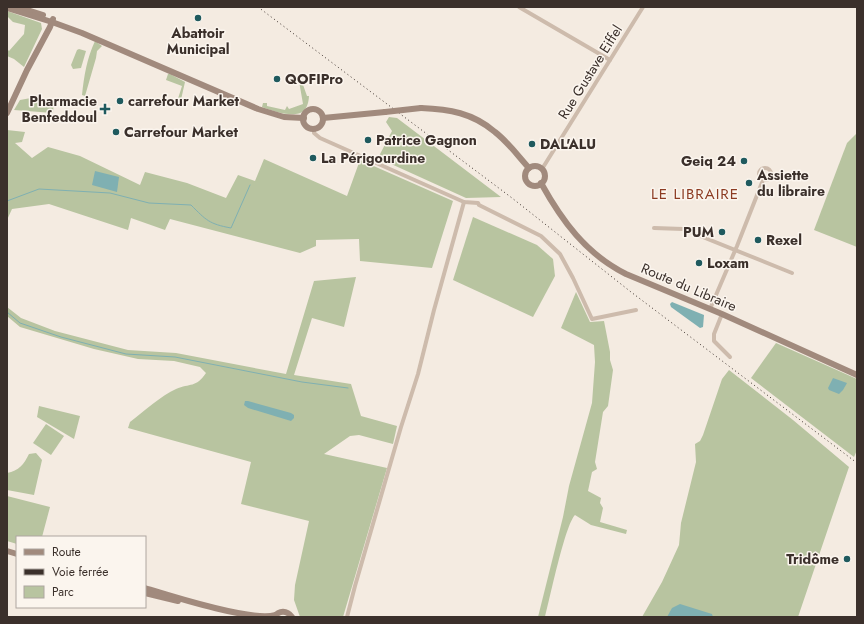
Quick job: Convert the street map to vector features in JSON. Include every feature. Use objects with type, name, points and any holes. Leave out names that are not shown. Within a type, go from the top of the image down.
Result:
[{"type":"main road","points":[[18,7],[53,20],[271,114],[284,117],[304,118]]},
{"type":"main road","points":[[7,8],[53,20]]},
{"type":"main road","points":[[7,113],[53,20]]},
{"type":"main road","points":[[323,118],[421,108],[444,109],[460,112],[486,125],[496,133],[529,168]]},
{"type":"main road","points":[[315,109],[320,112],[323,118],[322,124],[314,129],[305,124],[304,118],[306,112],[315,109]]},
{"type":"main road","points":[[534,166],[542,169],[544,178],[541,183],[532,185],[527,182],[525,173],[529,168],[534,166]]},
{"type":"main road","name":"Route du Libraire","points":[[541,183],[572,232],[597,256],[626,274],[722,314],[857,375]]},
{"type":"main road","points":[[146,588],[244,613],[275,616],[283,612],[288,613],[292,617]]},
{"type":"main road","points":[[146,593],[252,617]]},
{"type":"street","points":[[519,7],[610,60]]},
{"type":"street","name":"Rue Gustave Eiffel","points":[[542,169],[643,7]]},
{"type":"street","points":[[314,129],[314,133],[320,138],[464,202],[478,203],[479,205],[541,236],[560,254],[592,319],[636,310]]},
{"type":"street","points":[[710,309],[763,180]]},
{"type":"street","points":[[347,617],[399,434],[418,374],[464,202]]},
{"type":"street","points":[[654,228],[683,229],[792,273]]},
{"type":"street","points":[[722,314],[714,334],[714,342],[730,357]]},
{"type":"green space","points":[[7,11],[41,23],[42,29],[24,67],[14,59],[7,56],[7,49],[9,51],[24,34],[25,25],[13,22],[7,16]]},
{"type":"green space","points":[[95,41],[102,46],[97,51],[85,96],[82,95],[85,74]]},
{"type":"green space","points":[[79,49],[86,51],[81,68],[73,69],[71,65],[77,50]]},
{"type":"green space","points":[[168,74],[185,82],[180,104],[176,105],[182,86],[166,80]]},
{"type":"green space","points":[[299,81],[302,82],[307,96],[309,96],[306,108],[303,111],[289,114],[262,107],[263,103],[267,103],[267,106],[285,110],[287,106],[289,109],[303,104]]},
{"type":"green space","points":[[31,98],[54,101],[53,113],[14,110],[20,100]]},
{"type":"green space","points":[[389,117],[397,118],[501,197],[466,198],[378,158],[392,131],[386,122]]},
{"type":"green space","points":[[7,130],[25,132],[22,142],[15,143],[32,158],[48,147],[80,156],[140,185],[145,172],[187,183],[226,198],[238,175],[255,181],[264,159],[347,196],[360,160],[453,201],[432,268],[360,261],[359,239],[316,240],[316,246],[300,253],[170,219],[165,230],[131,218],[128,230],[49,204],[12,209],[7,220]]},
{"type":"green space","points":[[857,133],[857,247],[814,230],[847,143]]},
{"type":"green space","points":[[473,217],[537,245],[553,259],[555,276],[533,317],[453,280]]},
{"type":"green space","points":[[356,277],[344,327],[312,318],[294,375],[351,384],[361,416],[397,426],[393,444],[359,435],[350,436],[324,454],[387,468],[343,617],[300,617],[294,600],[295,585],[309,521],[241,504],[251,462],[128,428],[130,422],[165,395],[176,389],[199,381],[206,373],[200,367],[174,361],[138,359],[94,349],[20,327],[7,316],[7,307],[21,318],[55,331],[128,350],[176,353],[286,374],[314,281]]},
{"type":"green space","points":[[576,292],[590,322],[604,321],[613,370],[608,406],[603,412],[595,462],[597,469],[592,472],[588,491],[601,498],[600,503],[603,508],[600,522],[627,530],[626,534],[591,525],[575,515],[571,521],[562,547],[545,617],[538,617],[563,517],[569,486],[592,403],[595,362],[594,345],[561,328]]},
{"type":"green space","points":[[776,343],[857,379],[857,450],[854,457],[751,378]]},
{"type":"green space","points":[[729,370],[793,420],[849,467],[798,617],[642,617],[662,582],[679,545],[681,523],[696,462],[695,444],[700,441],[703,435],[722,379]]},
{"type":"green space","points":[[39,406],[80,416],[74,439],[37,417]]},
{"type":"green space","points":[[46,424],[64,436],[51,455],[33,443]]},
{"type":"green space","points":[[36,453],[42,460],[34,495],[7,490],[7,473],[15,471],[21,466],[29,454]]},
{"type":"green space","points":[[7,496],[50,507],[42,536],[16,536],[16,544],[7,541]]},
{"type":"water","points":[[95,171],[119,177],[117,192],[92,185]]},
{"type":"water","points":[[672,302],[704,315],[703,327],[700,328],[671,307],[670,304]]},
{"type":"water","points":[[833,378],[847,383],[839,394],[829,390],[828,388]]},
{"type":"water","points":[[245,401],[291,413],[294,415],[294,418],[291,421],[248,408],[244,405]]},
{"type":"water","points":[[680,604],[712,614],[713,617],[667,617],[672,608]]},
{"type":"waterway","points":[[7,201],[39,189],[110,193],[149,203],[191,205],[208,221],[231,228],[250,185]]},
{"type":"waterway","points":[[7,312],[20,323],[61,337],[126,354],[175,357],[302,382],[348,388]]},
{"type":"railway","points":[[258,7],[512,198],[631,292],[857,463]]},
{"type":"place","name":"Abattoir Municipal","points":[[198,18]]},
{"type":"place","name":"QOFIPro","points":[[277,79]]},
{"type":"place","name":"carrefour Market","points":[[120,101]]},
{"type":"place","name":"Pharmacie Benfeddoul","points":[[105,109]]},
{"type":"place","name":"Carrefour Market","points":[[116,132]]},
{"type":"place","name":"Patrice Gagnon","points":[[368,140]]},
{"type":"place","name":"DAL'ALU","points":[[532,144]]},
{"type":"place","name":"La Périgourdine","points":[[313,158]]},
{"type":"place","name":"Geiq 24","points":[[744,161]]},
{"type":"place","name":"Assiette du libraire","points":[[749,183]]},
{"type":"place","name":"PUM","points":[[722,232]]},
{"type":"place","name":"Rexel","points":[[758,240]]},
{"type":"place","name":"Loxam","points":[[699,263]]},
{"type":"place","name":"Tridôme","points":[[847,559]]},
{"type":"district","name":"LE LIBRAIRE","points":[[695,194]]}]
